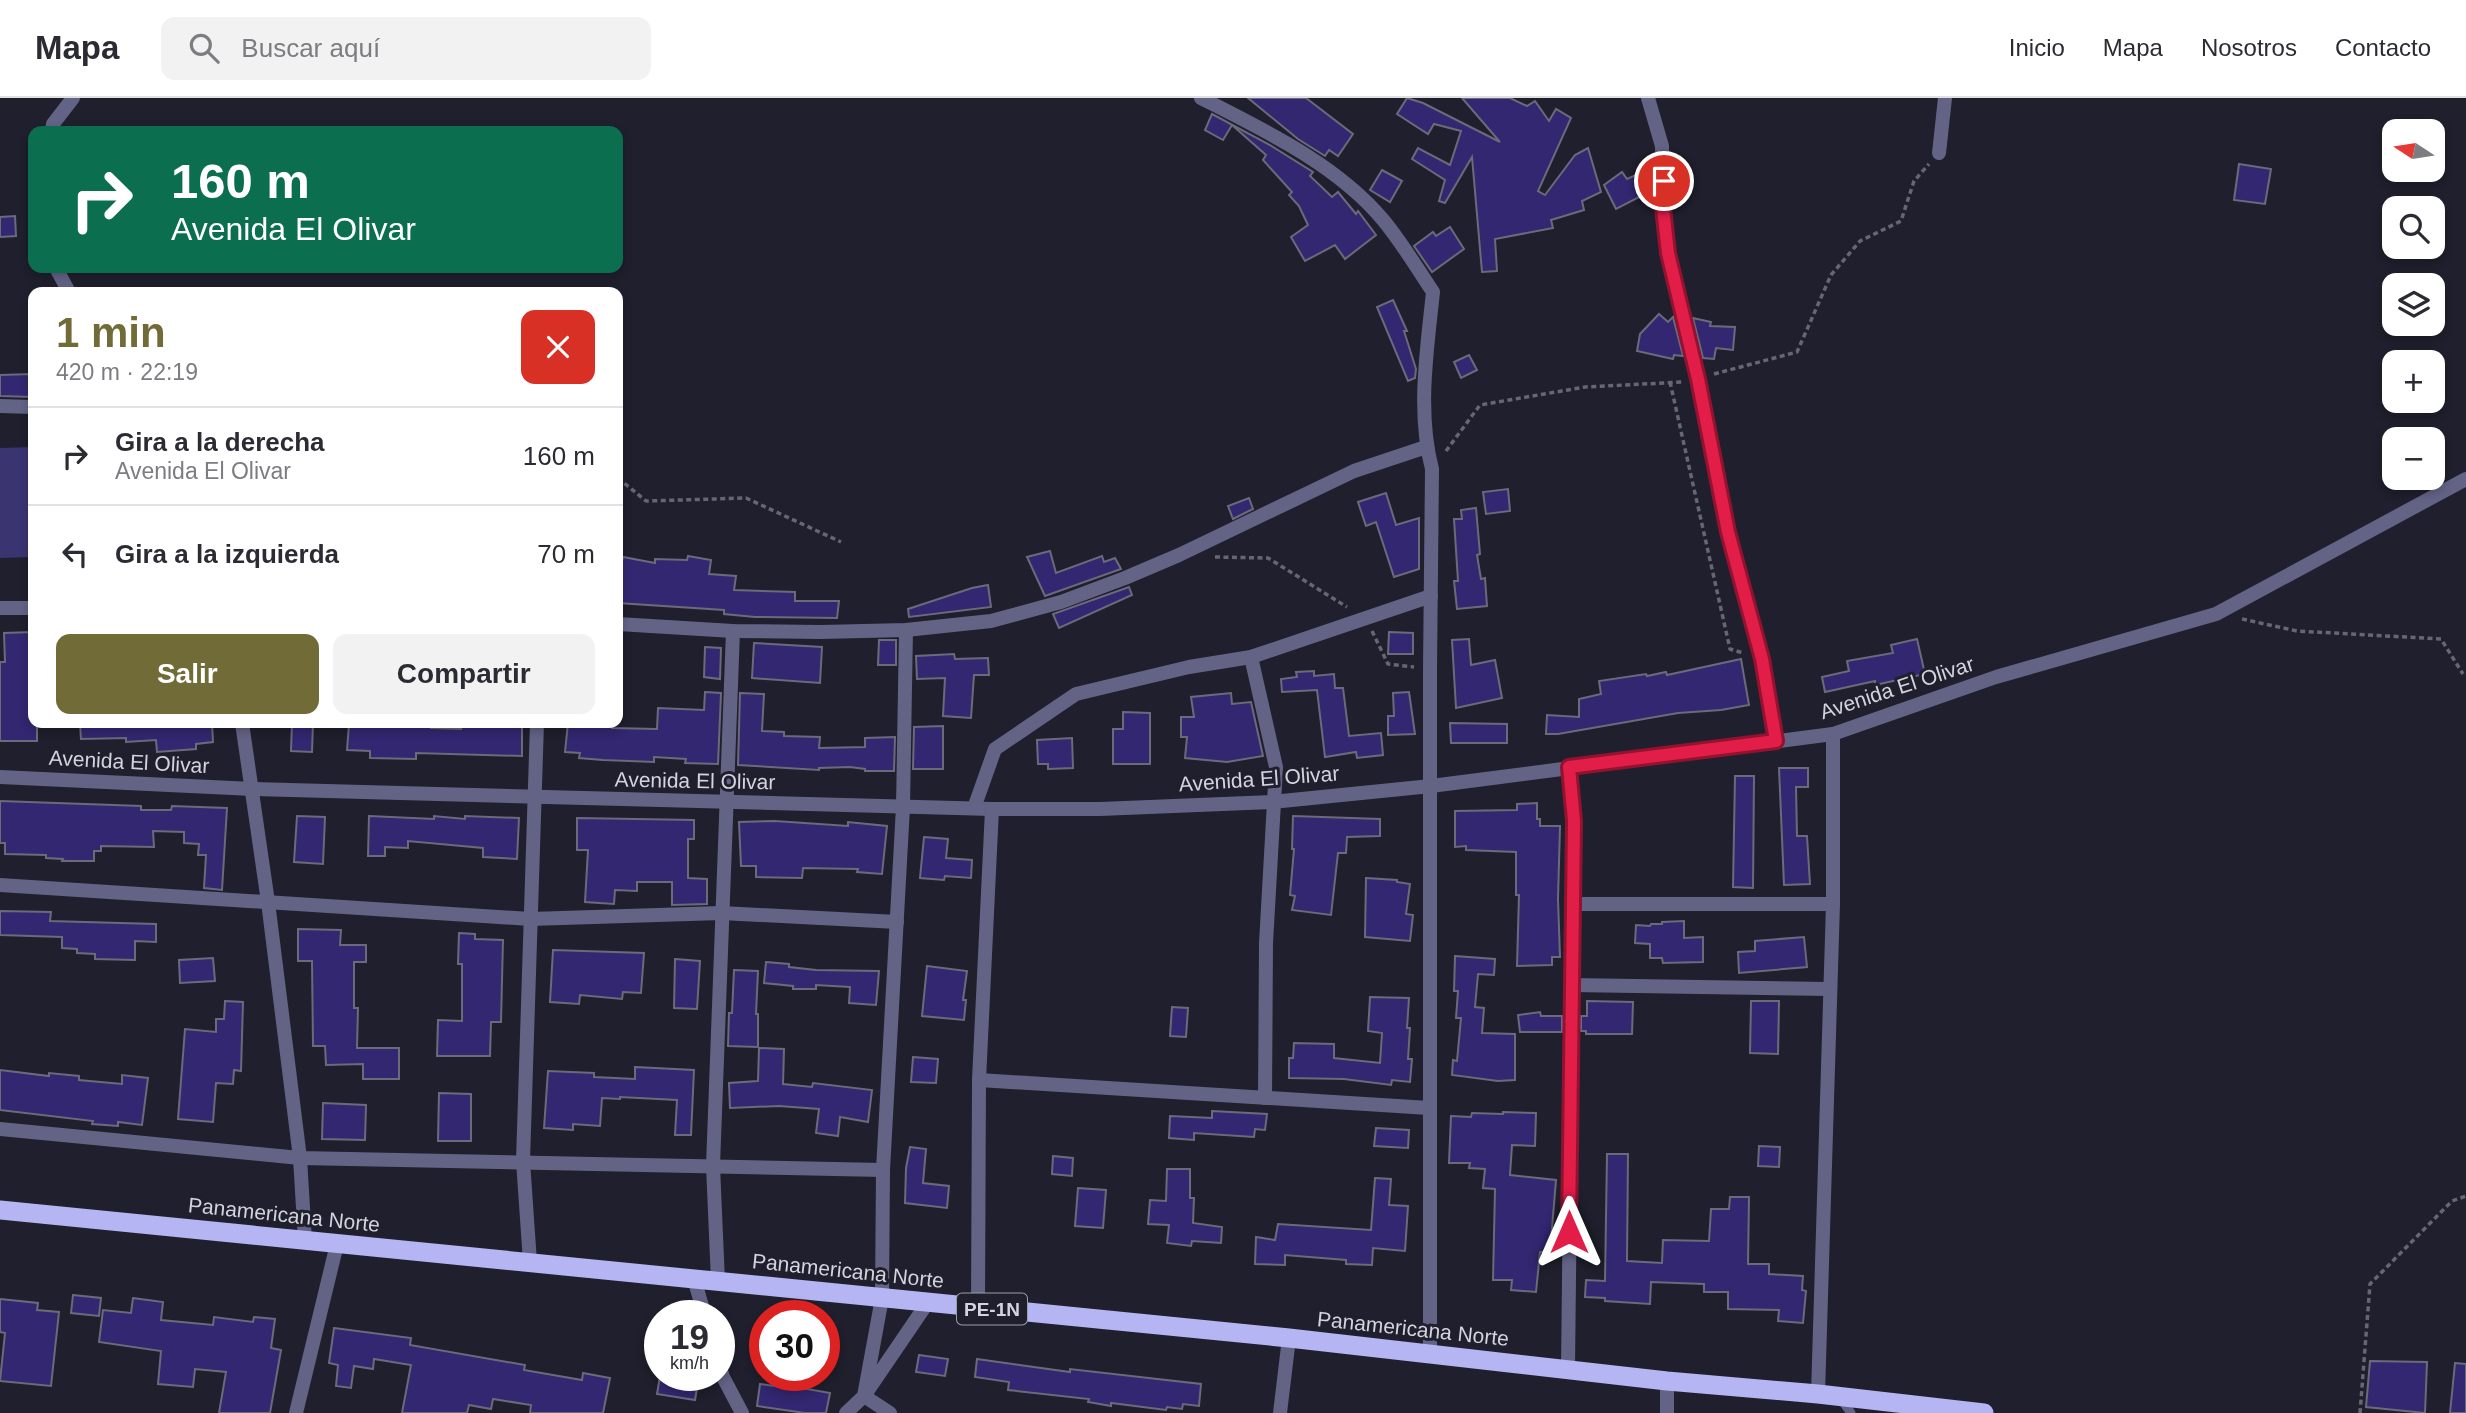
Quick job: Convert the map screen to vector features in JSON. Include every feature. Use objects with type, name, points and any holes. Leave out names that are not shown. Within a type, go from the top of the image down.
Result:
[{"type":"highway","name":"Panamericana Norte","points":[[0,1210],[1430,1353],[1667,1381],[1839,1396],[1984,1413]]},
{"type":"street","points":[[53,126],[72,98]]},
{"type":"street","points":[[1201,98],[1273,134],[1344,182],[1383,220],[1433,292],[1424,378],[1426,447],[1432,470],[1430,1353]]},
{"type":"street","points":[[1648,98],[1662,146],[1663,208],[1668,253],[1698,379],[1728,532],[1762,659],[1776,741]]},
{"type":"street","points":[[1940,153],[1945,98]]},
{"type":"street","points":[[0,406],[28,407]]},
{"type":"street","points":[[623,624],[733,631],[821,632],[906,629],[991,621],[1060,601],[1179,555],[1354,471],[1426,447]]},
{"type":"street","name":"Avenida El Olivar","points":[[0,777],[253,789],[992,809],[1100,809],[1272,802],[1431,786],[1833,734],[1996,677],[2216,614],[2466,479]]},
{"type":"street","points":[[974,808],[995,749],[1076,694],[1189,667],[1251,657],[1432,596]]},
{"type":"street","points":[[0,608],[28,608]]},
{"type":"street","points":[[864,1396],[882,1298],[883,1171],[903,807],[906,629]]},
{"type":"street","points":[[718,1281],[713,1166],[733,631]]},
{"type":"street","points":[[1251,657],[1276,767],[1266,943],[1265,1098]]},
{"type":"street","points":[[243,728],[300,1158],[304,1241]]},
{"type":"street","points":[[530,1262],[523,1161],[537,728]]},
{"type":"street","points":[[1818,1394],[1833,904],[1833,734]]},
{"type":"street","points":[[1568,1369],[1574,821],[1569,767]]},
{"type":"street","points":[[978,1307],[979,1080],[992,809]]},
{"type":"street","points":[[0,885],[530,919],[722,913],[897,922]]},
{"type":"street","points":[[1572,904],[1833,904]]},
{"type":"street","points":[[1571,985],[1829,989]]},
{"type":"street","points":[[979,1080],[1429,1108]]},
{"type":"street","points":[[0,1129],[300,1158],[883,1171]]},
{"type":"street","points":[[296,1413],[337,1244]]},
{"type":"street","points":[[694,1279],[700,1300]]},
{"type":"street","points":[[846,1413],[864,1396],[928,1302]]},
{"type":"street","points":[[1280,1413],[1289,1339]]},
{"type":"street","points":[[1667,1381],[1667,1413]]},
{"type":"street","points":[[730,1391],[742,1413]]},
{"type":"street","points":[[864,1396],[890,1413]]},
{"type":"lane","points":[[1839,1396],[1851,1413]]},
{"type":"path","points":[[1670,382],[1730,649],[1762,659]]},
{"type":"path","points":[[623,482],[646,501],[746,498],[841,542]]},
{"type":"path","points":[[1179,555],[1268,558],[1366,619],[1388,664],[1430,670]]},
{"type":"path","points":[[2216,614],[2297,631],[2441,639],[2463,674]]},
{"type":"path","points":[[2360,1413],[2370,1284],[2452,1201],[2466,1196]]},
{"type":"shaded area","points":[[28,447],[28,557],[0,558],[0,448]]},
{"type":"building","points":[[1248,98],[1306,98],[1353,134],[1338,156],[1329,150],[1325,156],[1298,139]]},
{"type":"building","points":[[1407,98],[1423,103],[1500,142],[1462,98],[1510,98],[1527,106],[1535,101],[1549,121],[1556,109],[1571,118],[1538,191],[1545,195],[1575,155],[1588,148],[1601,192],[1582,201],[1584,210],[1551,220],[1553,228],[1495,239],[1497,271],[1482,272],[1472,157],[1445,203],[1439,201],[1445,180],[1412,159],[1418,148],[1450,165],[1461,131],[1434,124],[1428,134],[1397,114]]},
{"type":"building","points":[[1212,114],[1270,145],[1313,172],[1310,176],[1332,197],[1338,192],[1356,214],[1358,211],[1376,235],[1345,259],[1335,245],[1305,261],[1291,237],[1308,225],[1299,206],[1289,195],[1292,192],[1263,160],[1266,155],[1232,125],[1223,140],[1205,130]]},
{"type":"building","points":[[2239,164],[2271,169],[2265,204],[2234,200]]},
{"type":"building","points":[[1650,169],[1653,190],[1616,209],[1604,185],[1622,172],[1627,179]]},
{"type":"building","points":[[1382,170],[1402,181],[1390,202],[1370,190]]},
{"type":"building","points":[[15,216],[16,236],[0,237],[0,217]]},
{"type":"building","points":[[1450,227],[1464,249],[1432,272],[1414,246],[1433,232],[1436,236]]},
{"type":"building","points":[[1393,300],[1407,331],[1404,331],[1416,369],[1415,378],[1408,381],[1377,307]]},
{"type":"building","points":[[1659,314],[1668,322],[1673,317],[1683,356],[1674,355],[1673,359],[1637,351],[1640,334]]},
{"type":"building","points":[[1693,318],[1711,322],[1710,326],[1735,327],[1733,350],[1716,348],[1714,359],[1703,358]]},
{"type":"building","points":[[1469,355],[1477,370],[1461,378],[1454,362]]},
{"type":"building","points":[[28,374],[28,397],[0,396],[0,375]]},
{"type":"building","points":[[1508,489],[1510,511],[1486,514],[1483,492]]},
{"type":"building","points":[[1386,493],[1396,525],[1419,518],[1419,569],[1394,577],[1376,522],[1366,526],[1358,502]]},
{"type":"building","points":[[1249,498],[1253,509],[1233,519],[1228,506]]},
{"type":"building","points":[[1476,508],[1480,554],[1477,555],[1481,579],[1485,578],[1487,606],[1457,609],[1454,519],[1462,519],[1461,510]]},
{"type":"building","points":[[1050,551],[1056,573],[1102,556],[1104,562],[1115,558],[1121,569],[1045,596],[1027,557]]},
{"type":"building","points":[[688,556],[711,560],[709,574],[736,576],[734,590],[795,592],[795,601],[839,601],[837,618],[755,617],[724,614],[724,610],[623,603],[623,557],[655,563],[655,559],[687,560]]},
{"type":"building","points":[[988,585],[991,607],[909,617],[908,609]]},
{"type":"building","points":[[1129,587],[1132,595],[1059,628],[1053,614]]},
{"type":"building","points":[[28,632],[28,728],[37,728],[37,741],[0,741],[0,662],[5,662],[4,633]]},
{"type":"building","points":[[1389,632],[1413,633],[1413,654],[1388,654]]},
{"type":"building","points":[[1469,639],[1471,665],[1495,660],[1502,698],[1456,708],[1452,640]]},
{"type":"building","points":[[1917,639],[1925,674],[1825,692],[1822,677],[1849,671],[1847,661],[1893,653],[1891,645]]},
{"type":"building","points":[[879,640],[896,640],[896,665],[878,665]]},
{"type":"building","points":[[754,643],[822,647],[820,683],[752,678]]},
{"type":"building","points":[[705,647],[721,648],[720,679],[704,677]]},
{"type":"building","points":[[954,654],[955,659],[988,658],[989,675],[974,675],[971,718],[943,716],[945,678],[917,679],[916,656]]},
{"type":"building","points":[[1741,659],[1749,705],[1678,713],[1546,734],[1547,715],[1579,717],[1579,699],[1601,694],[1599,681],[1666,672],[1667,675]]},
{"type":"building","points":[[1314,671],[1314,676],[1334,674],[1335,688],[1343,688],[1349,736],[1381,733],[1383,755],[1357,758],[1356,752],[1325,757],[1317,690],[1282,692],[1281,679],[1297,677],[1296,672]]},
{"type":"building","points":[[705,692],[721,693],[718,764],[685,763],[686,759],[654,757],[654,762],[603,760],[579,758],[580,753],[565,752],[567,728],[657,729],[658,708],[704,710]]},
{"type":"building","points":[[1409,692],[1415,734],[1388,735],[1388,716],[1394,716],[1393,693]]},
{"type":"building","points":[[740,693],[764,694],[762,731],[784,732],[784,736],[820,737],[819,748],[865,747],[865,738],[895,737],[894,771],[865,771],[850,767],[819,770],[738,765]]},
{"type":"building","points":[[1231,693],[1232,704],[1251,702],[1263,756],[1227,762],[1185,758],[1187,737],[1181,737],[1181,717],[1194,717],[1191,697]]},
{"type":"building","points":[[1123,712],[1150,713],[1150,764],[1113,764],[1113,729],[1123,729]]},
{"type":"building","points":[[1450,723],[1507,724],[1507,743],[1451,743]]},
{"type":"building","points":[[943,726],[943,769],[913,769],[914,727]]},
{"type":"building","points":[[80,728],[212,728],[213,742],[196,744],[196,749],[157,752],[156,740],[126,742],[126,738],[81,739]]},
{"type":"building","points":[[292,728],[313,728],[312,752],[291,751]]},
{"type":"building","points":[[349,728],[522,728],[522,756],[416,753],[416,759],[370,758],[370,751],[347,750]]},
{"type":"building","points":[[1072,738],[1073,768],[1048,769],[1048,764],[1038,764],[1037,740]]},
{"type":"building","points":[[1779,768],[1808,768],[1808,787],[1796,787],[1797,836],[1807,836],[1810,884],[1784,885]]},
{"type":"building","points":[[1735,776],[1754,776],[1753,888],[1733,887]]},
{"type":"building","points":[[0,801],[141,806],[141,810],[171,810],[172,806],[227,808],[222,890],[204,888],[206,855],[198,855],[199,844],[184,843],[184,832],[153,831],[154,847],[101,846],[101,851],[94,851],[94,861],[62,861],[63,859],[46,858],[46,855],[5,854],[5,843],[0,843]]},
{"type":"building","points":[[1537,803],[1540,826],[1560,826],[1560,957],[1552,957],[1552,965],[1517,966],[1519,895],[1516,895],[1516,852],[1455,847],[1455,811],[1517,810],[1517,804]]},
{"type":"building","points":[[297,816],[325,817],[323,864],[294,862]]},
{"type":"building","points":[[369,816],[434,819],[434,816],[465,819],[465,816],[519,818],[517,859],[483,857],[483,848],[408,841],[408,848],[385,847],[385,856],[368,856]]},
{"type":"building","points":[[1293,816],[1380,819],[1380,836],[1347,837],[1346,853],[1338,853],[1331,915],[1292,910],[1295,896],[1290,895],[1294,849]]},
{"type":"building","points":[[577,818],[694,820],[694,839],[688,839],[688,878],[707,879],[707,904],[672,905],[672,882],[637,882],[637,891],[615,890],[614,904],[585,902],[588,850],[577,850]]},
{"type":"building","points":[[775,821],[848,826],[848,822],[887,826],[882,874],[857,872],[858,869],[803,868],[802,878],[756,877],[756,866],[741,866],[739,822]]},
{"type":"building","points":[[924,837],[948,839],[946,858],[972,860],[971,878],[920,878]]},
{"type":"building","points":[[1366,878],[1397,880],[1410,884],[1406,914],[1413,915],[1410,941],[1365,937]]},
{"type":"building","points":[[0,911],[51,912],[50,921],[156,924],[156,942],[135,941],[135,960],[95,959],[95,954],[77,953],[77,949],[62,948],[62,937],[0,935]]},
{"type":"building","points":[[1684,921],[1684,938],[1703,937],[1703,962],[1663,963],[1662,958],[1650,958],[1650,944],[1635,943],[1636,925],[1650,926],[1662,922]]},
{"type":"building","points":[[298,929],[341,930],[340,945],[366,945],[366,962],[354,962],[354,1008],[358,1008],[357,1048],[399,1048],[399,1079],[363,1079],[363,1064],[326,1065],[325,1046],[313,1046],[312,961],[298,961]]},
{"type":"building","points":[[459,933],[475,934],[475,939],[503,940],[501,1022],[491,1022],[490,1056],[437,1056],[438,1020],[462,1021]]},
{"type":"building","points":[[1804,937],[1807,967],[1739,973],[1738,952],[1755,951],[1755,941]]},
{"type":"building","points":[[553,950],[644,953],[641,993],[623,992],[622,999],[580,995],[579,1004],[550,1002]]},
{"type":"building","points":[[1455,956],[1495,959],[1494,975],[1478,974],[1475,1007],[1484,1008],[1482,1033],[1515,1034],[1515,1080],[1498,1081],[1452,1075],[1453,1060],[1457,1061],[1461,1018],[1456,1018],[1458,991],[1454,991]]},
{"type":"building","points":[[213,958],[215,981],[180,983],[179,960]]},
{"type":"building","points":[[675,959],[700,961],[697,1009],[674,1008]]},
{"type":"building","points":[[766,962],[816,970],[879,971],[876,1005],[849,1003],[850,987],[816,985],[816,989],[793,989],[793,986],[764,983]]},
{"type":"building","points":[[927,966],[967,971],[963,1000],[966,1000],[964,1020],[922,1016]]},
{"type":"building","points":[[734,970],[758,971],[758,1047],[728,1046]]},
{"type":"building","points":[[1370,997],[1409,998],[1407,1028],[1410,1028],[1408,1059],[1412,1059],[1410,1082],[1392,1080],[1391,1085],[1344,1079],[1289,1078],[1289,1058],[1293,1058],[1294,1043],[1334,1044],[1334,1058],[1380,1063],[1382,1033],[1368,1031]]},
{"type":"building","points":[[225,1001],[243,1002],[241,1071],[234,1070],[233,1084],[216,1083],[213,1122],[178,1119],[185,1029],[216,1032],[216,1019],[224,1019]]},
{"type":"building","points":[[1587,1001],[1633,1002],[1632,1034],[1586,1034],[1586,1031],[1581,1031],[1581,1016],[1587,1016]]},
{"type":"building","points":[[1751,1001],[1779,1001],[1778,1054],[1750,1053]]},
{"type":"building","points":[[1172,1007],[1188,1008],[1186,1037],[1170,1036]]},
{"type":"building","points":[[1540,1012],[1541,1016],[1562,1016],[1562,1032],[1520,1032],[1518,1015]]},
{"type":"building","points":[[759,1048],[784,1049],[783,1084],[812,1087],[813,1083],[872,1090],[868,1122],[840,1117],[838,1136],[816,1133],[819,1109],[779,1106],[730,1108],[729,1083],[758,1081]]},
{"type":"building","points":[[913,1057],[938,1059],[936,1083],[911,1082]]},
{"type":"building","points":[[635,1067],[694,1070],[691,1135],[675,1135],[677,1100],[620,1097],[602,1098],[600,1126],[573,1124],[573,1130],[544,1128],[548,1071],[594,1073],[594,1077],[635,1079]]},
{"type":"building","points":[[0,1070],[49,1076],[49,1073],[79,1076],[79,1080],[122,1084],[122,1075],[148,1078],[142,1125],[118,1122],[118,1126],[92,1124],[93,1121],[0,1110]]},
{"type":"building","points":[[439,1093],[471,1094],[471,1141],[438,1141]]},
{"type":"building","points":[[323,1103],[366,1105],[365,1140],[322,1139]]},
{"type":"building","points":[[1212,1111],[1267,1114],[1265,1130],[1255,1129],[1254,1137],[1194,1133],[1194,1140],[1169,1138],[1170,1116],[1212,1118]]},
{"type":"building","points":[[1472,1113],[1536,1113],[1535,1146],[1512,1145],[1510,1175],[1556,1180],[1550,1252],[1540,1252],[1536,1292],[1511,1290],[1512,1280],[1493,1280],[1495,1189],[1483,1188],[1485,1169],[1469,1168],[1470,1163],[1449,1163],[1451,1116],[1471,1117]]},
{"type":"building","points":[[1376,1128],[1409,1130],[1408,1148],[1374,1146]]},
{"type":"building","points":[[1759,1146],[1780,1147],[1779,1167],[1758,1166]]},
{"type":"building","points":[[910,1147],[926,1149],[923,1183],[949,1186],[947,1208],[905,1203],[906,1168]]},
{"type":"building","points":[[1607,1154],[1628,1154],[1627,1261],[1662,1263],[1663,1240],[1709,1241],[1711,1209],[1729,1209],[1730,1197],[1749,1197],[1748,1264],[1769,1264],[1769,1274],[1803,1276],[1802,1290],[1806,1291],[1803,1323],[1778,1321],[1779,1310],[1728,1309],[1728,1292],[1704,1292],[1704,1284],[1651,1282],[1650,1304],[1585,1297],[1586,1280],[1605,1281]]},
{"type":"building","points":[[1053,1156],[1073,1158],[1072,1176],[1052,1174]]},
{"type":"building","points":[[1167,1169],[1190,1169],[1190,1198],[1194,1198],[1193,1223],[1222,1227],[1221,1243],[1192,1241],[1191,1246],[1167,1243],[1169,1225],[1148,1224],[1150,1200],[1166,1201]]},
{"type":"building","points":[[1375,1178],[1391,1179],[1389,1205],[1408,1206],[1405,1251],[1373,1248],[1372,1265],[1285,1255],[1285,1265],[1255,1264],[1256,1237],[1275,1240],[1278,1224],[1371,1230]]},
{"type":"building","points":[[1078,1188],[1106,1190],[1103,1228],[1075,1226]]},
{"type":"building","points":[[73,1295],[101,1298],[99,1316],[71,1313]]},
{"type":"building","points":[[133,1298],[163,1302],[161,1320],[213,1325],[214,1317],[253,1322],[254,1317],[275,1319],[271,1348],[281,1350],[270,1413],[219,1413],[226,1372],[195,1369],[193,1387],[158,1384],[161,1351],[99,1342],[103,1310],[131,1313]]},
{"type":"building","points":[[0,1299],[38,1303],[37,1310],[59,1312],[51,1386],[0,1381],[5,1333],[0,1332]]},
{"type":"building","points":[[334,1328],[411,1338],[410,1345],[525,1365],[524,1370],[582,1380],[583,1373],[610,1378],[603,1413],[530,1413],[531,1405],[493,1399],[491,1409],[469,1405],[467,1413],[402,1413],[411,1365],[374,1359],[373,1369],[354,1366],[351,1388],[336,1386],[338,1365],[329,1363]]},
{"type":"building","points":[[919,1355],[948,1359],[945,1376],[916,1372]]},
{"type":"building","points":[[977,1359],[1070,1372],[1070,1369],[1201,1384],[1199,1406],[1183,1404],[1182,1409],[1167,1407],[1166,1410],[1111,1403],[1111,1406],[1088,1402],[1089,1399],[1008,1390],[1009,1382],[975,1377]]},
{"type":"building","points":[[2370,1361],[2427,1362],[2425,1413],[2366,1407]]},
{"type":"building","points":[[2455,1363],[2466,1364],[2466,1413],[2450,1413]]},
{"type":"building","points":[[658,1391],[696,1391],[695,1400],[657,1394]]},
{"type":"building","points":[[759,1391],[830,1393],[826,1413],[805,1413],[757,1406]]},
{"type":"route","points":[[1569,1232],[1574,821],[1569,767],[1776,741],[1762,659],[1728,532],[1698,379],[1668,253],[1663,208],[1664,181]]}]
